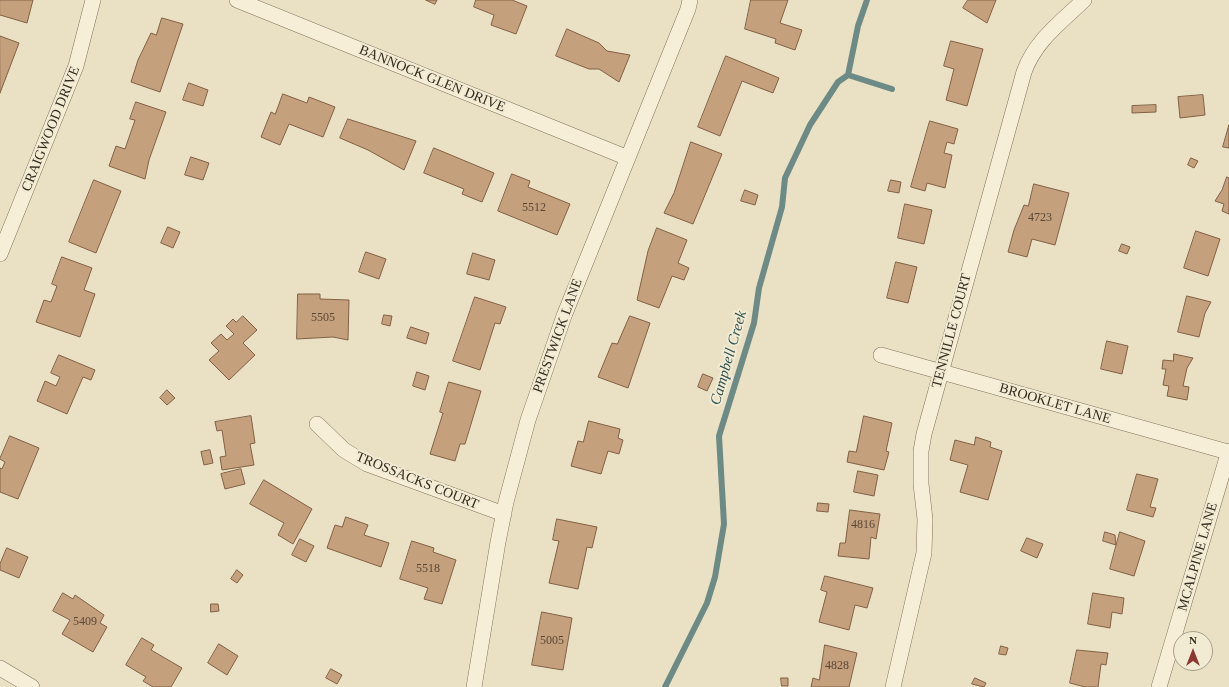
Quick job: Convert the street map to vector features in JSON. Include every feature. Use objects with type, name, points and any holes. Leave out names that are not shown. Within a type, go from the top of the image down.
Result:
[{"type":"street","name":"CRAIGWOOD DRIVE","points":[[0,254],[76,66],[93,0]]},
{"type":"street","name":"BANNOCK GLEN DRIVE","points":[[237,0],[628,158]]},
{"type":"street","name":"PRESTWICK LANE","points":[[474,687],[504,514],[528,420],[548,359],[688,9],[690,0]]},
{"type":"street","name":"TENNILLE COURT","points":[[893,687],[924,553],[925,518],[921,484],[921,451],[924,434],[941,372],[1028,61],[1042,40],[1084,0]]},
{"type":"street","name":"BROOKLET LANE","points":[[881,355],[1229,452]]},
{"type":"street","name":"TROSSACKS COURT","points":[[317,424],[344,450],[367,464],[504,514]]},
{"type":"street","name":"MCALPINE LANE","points":[[1160,687],[1229,452]]},
{"type":"street","points":[[0,668],[32,687]]},
{"type":"building","points":[[0,0],[33,0],[27,23],[0,15]]},
{"type":"building","points":[[426,0],[437,0],[435,4]]},
{"type":"building","points":[[476,0],[512,0],[527,6],[516,34],[491,25],[494,15],[474,7]]},
{"type":"building","points":[[751,0],[788,0],[780,23],[802,30],[795,50],[775,43],[776,39],[745,29]]},
{"type":"building","points":[[968,0],[996,0],[987,23],[963,8]]},
{"type":"building","points":[[162,18],[183,24],[160,92],[131,82],[138,60],[151,33],[156,35]]},
{"type":"building","points":[[567,29],[599,43],[607,51],[630,55],[619,82],[599,69],[589,69],[556,56]]},
{"type":"building","points":[[0,36],[19,43],[0,93]]},
{"type":"building","points":[[951,41],[983,49],[967,106],[946,100],[954,69],[944,66]]},
{"type":"building","points":[[726,56],[779,78],[773,93],[742,81],[720,136],[698,127]]},
{"type":"building","points":[[189,83],[208,90],[203,106],[183,100]]},
{"type":"building","points":[[283,94],[307,103],[309,97],[335,107],[323,137],[289,124],[280,145],[261,137],[271,112],[275,114]]},
{"type":"building","points":[[1203,95],[1205,115],[1180,118],[1178,97]]},
{"type":"building","points":[[136,102],[166,112],[149,160],[145,179],[109,166],[116,146],[125,149],[135,120],[130,119]]},
{"type":"building","points":[[1156,105],[1156,112],[1132,113],[1132,106]]},
{"type":"building","points":[[348,119],[416,141],[404,170],[368,150],[340,138]]},
{"type":"building","points":[[930,121],[958,129],[954,144],[947,142],[944,153],[952,155],[945,188],[927,183],[925,191],[911,187]]},
{"type":"building","points":[[1229,125],[1229,148],[1223,147]]},
{"type":"building","points":[[691,142],[722,154],[693,224],[664,213],[674,193]]},
{"type":"building","points":[[434,148],[494,173],[482,202],[462,194],[464,189],[424,173]]},
{"type":"building","points":[[191,157],[209,163],[203,180],[185,175]]},
{"type":"building","points":[[1191,158],[1198,161],[1194,168],[1188,165]]},
{"type":"building","points":[[512,174],[530,181],[528,187],[570,204],[557,235],[498,211]]},
{"type":"building","points":[[1227,177],[1229,178],[1229,214],[1222,211],[1224,204],[1215,201],[1222,190]]},
{"type":"building","points":[[94,180],[121,191],[96,253],[69,242]]},
{"type":"building","points":[[891,180],[901,182],[899,193],[888,191]]},
{"type":"building","points":[[1034,184],[1069,193],[1055,245],[1032,239],[1027,257],[1008,252],[1014,230],[1024,205],[1028,206]]},
{"type":"building","points":[[745,190],[758,195],[755,205],[741,201]]},
{"type":"building","points":[[905,204],[932,210],[924,244],[898,238]]},
{"type":"building","points":[[168,227],[180,232],[173,248],[161,243]]},
{"type":"building","points":[[657,228],[687,240],[678,263],[689,268],[684,280],[672,276],[659,308],[637,300],[648,251]]},
{"type":"building","points":[[1196,231],[1220,239],[1208,276],[1184,268]]},
{"type":"building","points":[[1122,244],[1130,247],[1127,254],[1119,251]]},
{"type":"building","points":[[366,252],[386,259],[379,279],[359,272]]},
{"type":"building","points":[[473,253],[495,260],[489,280],[467,274]]},
{"type":"building","points":[[62,257],[92,268],[84,290],[95,294],[80,337],[36,322],[44,300],[51,302],[57,286],[52,284]]},
{"type":"building","points":[[896,262],[917,267],[908,303],[887,298]]},
{"type":"building","points":[[298,294],[320,294],[320,299],[349,300],[348,340],[333,337],[297,339]]},
{"type":"building","points":[[1187,296],[1211,302],[1205,313],[1199,337],[1178,332]]},
{"type":"building","points":[[475,297],[506,307],[500,324],[495,323],[480,370],[453,361]]},
{"type":"building","points":[[384,315],[392,316],[390,326],[382,324]]},
{"type":"building","points":[[243,316],[257,330],[243,343],[255,355],[229,380],[209,360],[219,351],[211,343],[221,334],[227,340],[234,334],[226,326],[233,319],[236,322]]},
{"type":"building","points":[[630,316],[650,323],[628,388],[598,377],[612,343],[617,344]]},
{"type":"building","points":[[411,327],[429,333],[426,344],[407,338]]},
{"type":"building","points":[[1107,341],[1128,346],[1122,374],[1101,369]]},
{"type":"building","points":[[1174,354],[1193,358],[1187,368],[1183,386],[1189,387],[1187,400],[1167,396],[1169,386],[1163,385],[1166,369],[1162,369],[1163,360],[1173,361]]},
{"type":"building","points":[[59,355],[95,370],[91,380],[83,377],[67,414],[37,401],[45,381],[56,386],[60,377],[51,373]]},
{"type":"building","points":[[417,372],[429,376],[425,390],[413,386]]},
{"type":"building","points":[[703,374],[713,378],[707,391],[698,387]]},
{"type":"building","points":[[449,382],[481,391],[465,444],[460,444],[455,461],[430,454],[443,413],[440,412]]},
{"type":"building","points":[[167,390],[175,398],[167,405],[160,398]]},
{"type":"building","points":[[251,416],[255,443],[250,444],[254,465],[222,470],[220,457],[226,456],[222,430],[217,431],[215,422]]},
{"type":"building","points":[[864,416],[892,423],[886,451],[889,452],[884,470],[847,462],[849,451],[856,452]]},
{"type":"building","points":[[589,421],[620,429],[618,438],[623,440],[619,454],[608,451],[601,474],[571,466],[578,441],[583,442]]},
{"type":"building","points":[[10,436],[39,448],[18,499],[0,492],[0,468],[2,469],[5,462],[0,459]]},
{"type":"building","points":[[976,437],[991,442],[990,447],[1002,451],[988,500],[960,492],[968,465],[950,460],[955,440],[974,445]]},
{"type":"building","points":[[210,450],[213,463],[204,465],[201,452]]},
{"type":"building","points":[[241,469],[245,484],[225,489],[221,474]]},
{"type":"building","points":[[858,471],[878,475],[874,496],[854,492]]},
{"type":"building","points":[[1137,474],[1158,479],[1150,507],[1156,508],[1153,517],[1127,510]]},
{"type":"building","points":[[264,480],[312,509],[293,544],[278,535],[284,523],[250,504]]},
{"type":"building","points":[[818,503],[829,504],[828,512],[817,511]]},
{"type":"building","points":[[850,510],[880,514],[876,539],[871,537],[869,559],[838,556],[840,543],[845,543]]},
{"type":"building","points":[[346,517],[368,525],[364,535],[389,543],[381,567],[327,548],[335,525],[342,527]]},
{"type":"building","points":[[557,519],[597,527],[592,548],[587,547],[578,589],[549,583],[559,541],[553,540]]},
{"type":"building","points":[[1105,532],[1115,535],[1116,545],[1103,541]]},
{"type":"building","points":[[1120,532],[1145,541],[1134,576],[1110,569]]},
{"type":"building","points":[[1027,538],[1043,544],[1037,558],[1021,551]]},
{"type":"building","points":[[300,539],[314,546],[306,562],[292,555]]},
{"type":"building","points":[[412,541],[434,548],[433,552],[456,560],[442,604],[424,599],[428,588],[400,579]]},
{"type":"building","points":[[7,548],[28,557],[19,578],[0,570],[0,564]]},
{"type":"building","points":[[237,570],[243,575],[237,583],[231,579]]},
{"type":"building","points":[[825,576],[873,588],[867,608],[855,605],[849,630],[819,622],[827,592],[821,590]]},
{"type":"building","points":[[63,593],[73,599],[75,595],[104,615],[100,623],[107,627],[93,652],[62,634],[70,620],[53,611]]},
{"type":"building","points":[[1093,593],[1124,598],[1122,614],[1112,612],[1110,628],[1088,624]]},
{"type":"building","points":[[211,604],[218,604],[219,611],[211,612]]},
{"type":"building","points":[[542,612],[572,618],[563,670],[532,665]]},
{"type":"building","points":[[142,638],[154,645],[151,650],[182,668],[171,687],[153,687],[143,681],[146,677],[126,665]]},
{"type":"building","points":[[219,644],[238,656],[227,675],[208,663]]},
{"type":"building","points":[[825,645],[857,653],[849,687],[811,687],[813,678],[819,680]]},
{"type":"building","points":[[1001,646],[1008,648],[1006,655],[999,654]]},
{"type":"building","points":[[1077,650],[1108,653],[1106,665],[1101,664],[1098,687],[1085,687],[1070,683]]},
{"type":"building","points":[[331,669],[342,675],[337,684],[326,678]]},
{"type":"building","points":[[781,678],[788,678],[788,686],[782,686]]},
{"type":"building","points":[[975,678],[986,683],[984,687],[972,684]]},
{"type":"waterway","name":"Campbell Creek","points":[[665,687],[707,603],[715,577],[724,524],[719,436],[754,323],[759,288],[782,207],[785,178],[810,125],[838,82],[848,75],[858,26],[867,0]]},
{"type":"waterway","points":[[848,75],[892,89]]}]
